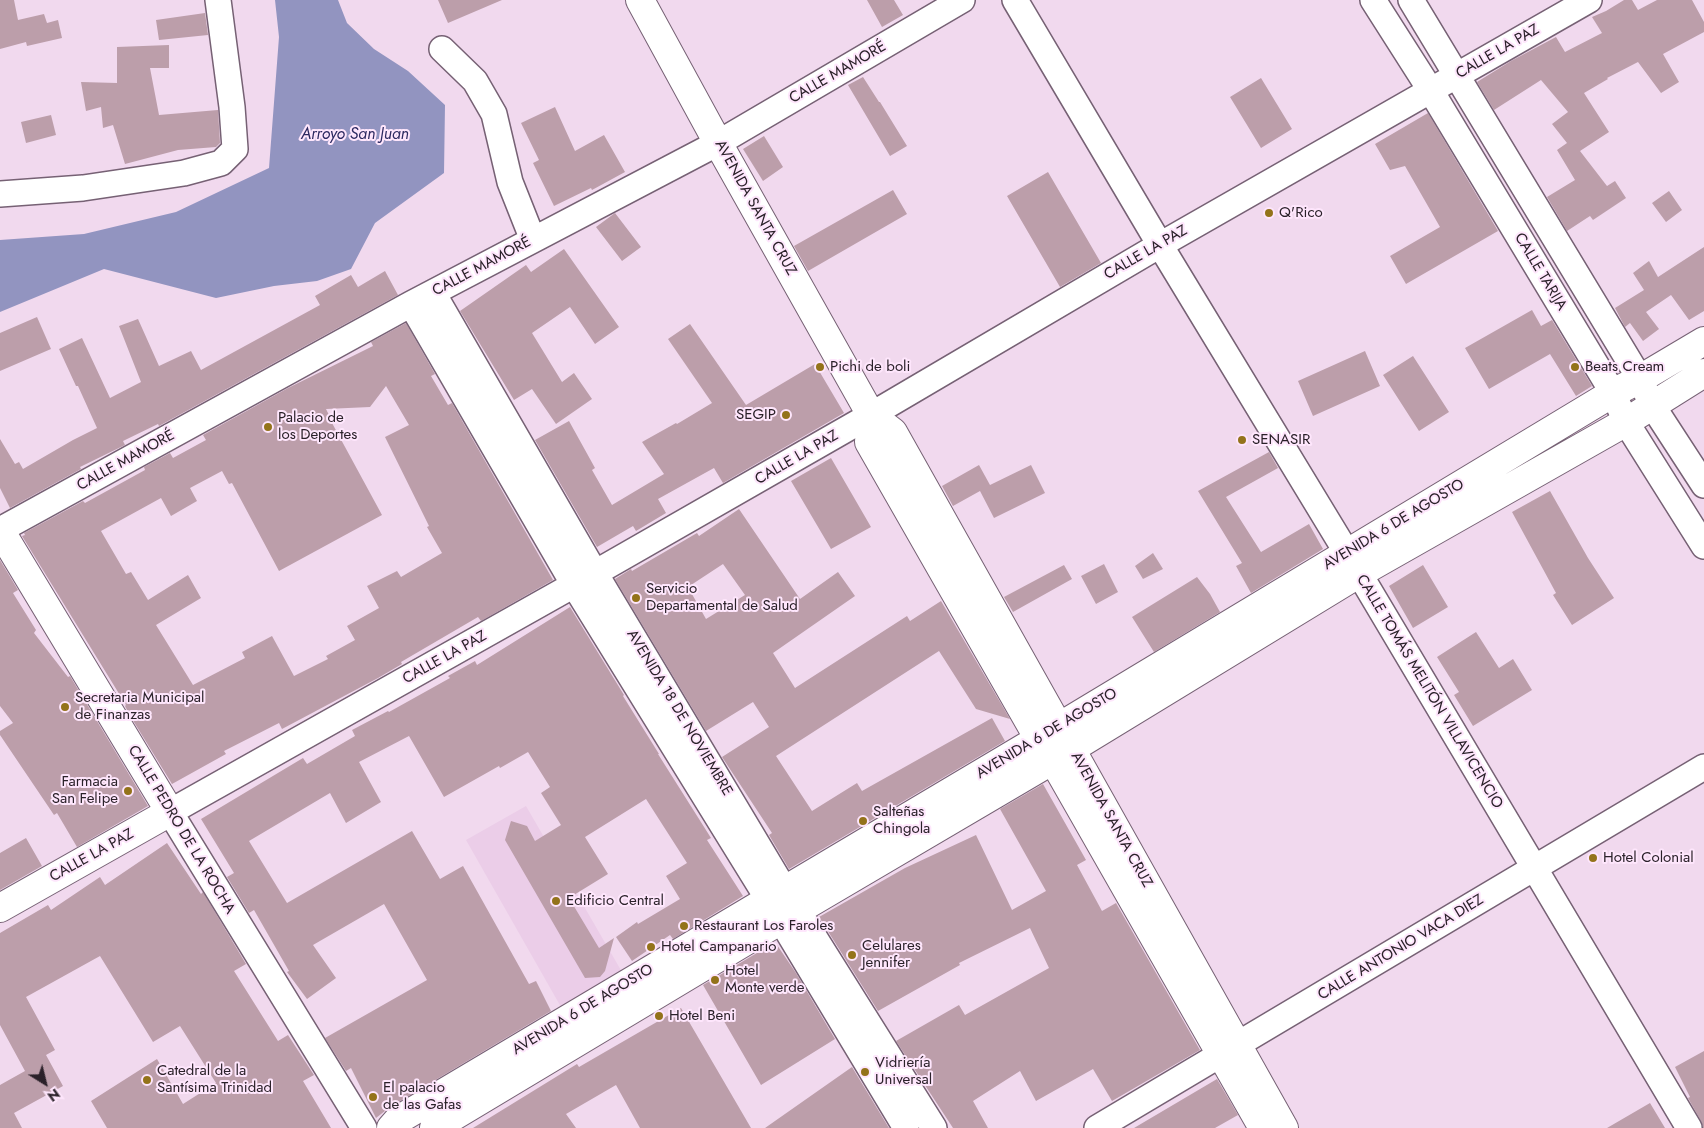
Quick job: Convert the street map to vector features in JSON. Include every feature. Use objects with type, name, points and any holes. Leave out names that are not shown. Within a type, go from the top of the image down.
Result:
[{"type":"main road","name":"AVENIDA SANTA CRUZ","points":[[640,0],[871,415],[893,432],[1056,744],[1228,1051],[1263,1128]]},
{"type":"main road","name":"AVENIDA 6 DE AGOSTO","points":[[391,1128],[398,1120],[783,904],[1056,744],[1352,564],[1613,393],[1704,341]]},
{"type":"main road","name":"AVENIDA 6 DE AGOSTO","points":[[1352,564],[1626,422],[1704,373]]},
{"type":"main road","name":"CALLE PEDRO DE LA ROCHA","points":[[0,530],[170,812]]},
{"type":"main road","name":"CALLE LA PAZ","points":[[0,908],[170,812]]},
{"type":"main road","name":"AVENIDA 6 DE AGOSTO","points":[[434,1128],[783,904]]},
{"type":"main road","name":"AVENIDA SANTA CRUZ","points":[[1228,1051],[1284,1128]]},
{"type":"street","points":[[0,194],[92,187],[184,173],[221,163],[235,149],[232,107],[218,0]]},
{"type":"street","name":"CALLE MAMORÉ","points":[[0,530],[410,304],[718,143],[962,0]]},
{"type":"street","name":"CALLE TOMÁS MELITÓN VILLAVICENCIO","points":[[1015,0],[1688,1128]]},
{"type":"street","name":"CALLE TARIJA","points":[[1373,0],[1431,91],[1613,393],[1626,422],[1704,546]]},
{"type":"street","name":"CALLE TARIJA","points":[[1410,0],[1457,74],[1640,379],[1652,405],[1704,485]]},
{"type":"street","name":"CALLE LA PAZ","points":[[170,812],[595,573],[871,415],[1160,245],[1589,0]]},
{"type":"street","points":[[442,49],[475,81],[494,114],[510,182],[533,240]]},
{"type":"street","name":"AVENIDA 18 DE NOVIEMBRE","points":[[433,293],[783,904],[906,1128]]},
{"type":"street","name":"AVENIDA 18 DE NOVIEMBRE","points":[[410,304],[574,585],[783,904],[934,1128]]},
{"type":"street","name":"CALLE ANTONIO VACA DIEZ","points":[[1097,1128],[1704,767]]},
{"type":"street","name":"CALLE PEDRO DE LA ROCHA","points":[[170,812],[364,1128]]},
{"type":"shaded area","points":[[526,806],[622,972],[561,1007],[466,840]]},
{"type":"water","name":"Arroyo San Juan","points":[[275,0],[338,0],[347,23],[374,49],[408,71],[445,105],[444,173],[375,223],[351,269],[317,281],[274,286],[216,298],[104,269],[0,312],[0,240],[84,234],[176,212],[269,168],[279,37]]},
{"type":"building","points":[[0,0],[14,0],[18,20],[44,14],[47,23],[58,20],[62,38],[27,46],[26,42],[0,49]]},
{"type":"building","points":[[438,0],[502,0],[448,23]]},
{"type":"building","points":[[867,0],[894,0],[903,15],[882,27]]},
{"type":"building","points":[[1624,0],[1632,0],[1638,10],[1657,0],[1692,0],[1704,22],[1704,32],[1663,54],[1679,82],[1661,93],[1638,62],[1607,78],[1584,93],[1609,132],[1580,151],[1607,186],[1615,181],[1626,198],[1593,220],[1590,216],[1567,231],[1547,197],[1575,180],[1557,150],[1567,143],[1552,124],[1568,112],[1541,80],[1494,110],[1477,82],[1556,37],[1565,52],[1602,33],[1592,17]]},
{"type":"building","points":[[205,13],[208,35],[159,40],[156,20]]},
{"type":"building","points":[[169,45],[169,68],[150,68],[159,115],[218,110],[220,143],[216,147],[178,150],[125,164],[113,125],[103,128],[101,107],[86,111],[81,82],[117,83],[117,47]]},
{"type":"building","points":[[863,77],[907,146],[890,156],[848,85]]},
{"type":"building","points":[[1261,78],[1292,129],[1261,148],[1230,97]]},
{"type":"building","points":[[555,107],[575,151],[604,135],[625,172],[592,190],[591,188],[554,206],[533,163],[539,160],[521,123]]},
{"type":"building","points":[[1428,113],[1498,231],[1406,284],[1390,256],[1440,227],[1405,166],[1390,170],[1375,144]]},
{"type":"building","points":[[51,115],[56,135],[26,143],[21,122]]},
{"type":"building","points":[[764,136],[783,167],[763,181],[743,149]]},
{"type":"building","points":[[1048,172],[1101,263],[1060,287],[1007,196]]},
{"type":"building","points":[[893,190],[907,214],[808,271],[794,246]]},
{"type":"building","points":[[1669,191],[1682,210],[1666,222],[1652,203]]},
{"type":"building","points":[[615,213],[641,247],[622,261],[596,227]]},
{"type":"building","points":[[1704,247],[1704,311],[1689,320],[1671,295],[1646,312],[1659,329],[1643,341],[1630,323],[1625,327],[1615,308],[1644,290],[1633,273],[1649,261],[1658,277]]},
{"type":"building","points":[[564,249],[619,327],[595,344],[570,307],[532,333],[562,382],[574,373],[592,399],[556,424],[532,389],[514,400],[460,311],[526,265],[531,272]]},
{"type":"building","points":[[385,271],[398,295],[159,426],[158,424],[123,441],[125,445],[80,467],[81,469],[10,508],[0,488],[0,439],[15,464],[19,462],[23,469],[97,428],[59,349],[82,338],[110,398],[141,382],[119,326],[138,319],[159,366],[191,351],[201,370],[320,305],[315,296],[351,275],[358,287]]},
{"type":"building","points":[[1532,310],[1541,326],[1552,320],[1592,386],[1576,396],[1550,354],[1489,389],[1465,348]]},
{"type":"building","points":[[37,317],[51,349],[0,371],[0,333]]},
{"type":"building","points":[[406,323],[435,374],[431,376],[448,405],[452,403],[553,580],[481,621],[478,617],[401,662],[402,664],[378,678],[282,729],[279,723],[224,751],[226,754],[172,784],[129,714],[126,705],[22,536],[25,535],[24,533],[83,501],[85,503],[145,470],[144,467],[170,453],[173,458],[206,440],[203,435],[288,388],[373,346],[371,342]],"holes":[[[386,386],[409,425],[385,437],[429,526],[427,527],[442,553],[401,577],[397,571],[367,586],[379,608],[347,626],[355,640],[326,656],[328,659],[294,676],[272,636],[242,652],[245,658],[193,685],[156,625],[201,598],[188,575],[148,600],[131,572],[126,574],[101,531],[161,498],[171,516],[197,501],[190,488],[222,471],[229,484],[232,483],[279,571],[382,515],[326,409],[370,407]]]},
{"type":"building","points":[[690,324],[746,405],[815,364],[844,413],[723,483],[714,468],[658,499],[666,513],[636,531],[633,526],[597,547],[535,440],[569,421],[595,468],[592,470],[612,505],[664,474],[642,442],[712,403],[668,339]]},
{"type":"building","points":[[1365,351],[1380,386],[1313,416],[1298,381]]},
{"type":"building","points":[[1413,356],[1449,412],[1419,431],[1383,375]]},
{"type":"building","points":[[1269,452],[1278,468],[1226,497],[1261,552],[1309,524],[1323,549],[1251,593],[1236,566],[1242,563],[1198,491]]},
{"type":"building","points":[[831,458],[871,527],[831,549],[791,481]]},
{"type":"building","points":[[979,465],[990,485],[1031,465],[1045,493],[994,518],[980,491],[953,506],[942,486]]},
{"type":"building","points":[[1550,491],[1588,558],[1614,598],[1572,625],[1553,595],[1556,593],[1512,512]]},
{"type":"building","points":[[739,509],[800,599],[838,572],[855,596],[773,653],[795,688],[907,616],[910,621],[941,601],[1010,719],[976,709],[939,651],[776,756],[812,811],[857,783],[862,791],[992,718],[1005,741],[789,869],[769,835],[772,833],[722,757],[769,727],[753,702],[706,731],[615,579],[697,533],[699,536]],"holes":[[[723,564],[745,595],[706,619],[688,587]]]},
{"type":"building","points":[[1153,553],[1163,569],[1143,579],[1135,566]]},
{"type":"building","points":[[0,560],[18,590],[13,593],[36,630],[34,633],[68,677],[70,676],[148,806],[77,847],[57,813],[54,815],[0,735],[0,731],[13,723],[0,706]]},
{"type":"building","points":[[1104,564],[1118,592],[1096,604],[1081,576]]},
{"type":"building","points":[[1064,565],[1072,579],[1013,612],[1004,597]]},
{"type":"building","points":[[1423,565],[1448,607],[1413,628],[1389,586]]},
{"type":"building","points":[[1197,577],[1210,594],[1220,612],[1154,652],[1132,617]]},
{"type":"building","points":[[570,607],[711,838],[707,840],[743,896],[673,939],[670,935],[632,961],[616,937],[637,922],[638,924],[680,899],[666,876],[687,863],[646,799],[585,837],[608,874],[569,898],[599,948],[614,938],[605,971],[600,977],[585,978],[505,840],[511,821],[527,826],[535,841],[561,825],[541,793],[550,787],[528,752],[444,797],[409,736],[359,762],[381,802],[346,823],[330,793],[249,841],[287,903],[412,831],[440,879],[463,866],[529,984],[536,981],[551,1011],[390,1107],[376,1118],[351,1068],[346,1071],[325,1038],[427,980],[384,904],[313,945],[336,978],[307,999],[287,972],[289,971],[254,910],[249,913],[227,877],[234,873],[201,819],[303,758],[307,764],[355,736],[352,730],[450,678],[448,676],[475,661],[477,665]]},
{"type":"building","points":[[1476,632],[1499,668],[1513,659],[1532,690],[1473,726],[1454,695],[1459,692],[1437,657]]},
{"type":"building","points":[[1043,784],[1086,860],[1077,865],[1102,911],[1116,903],[1200,1050],[1112,1101],[1093,1069],[1036,1101],[1020,1071],[973,1101],[988,1128],[953,1128],[896,1041],[959,1005],[965,1015],[1049,968],[1030,928],[959,963],[960,965],[878,1011],[819,917],[905,868],[976,835],[1012,910],[1046,891],[1000,809]]},
{"type":"building","points":[[26,838],[42,866],[0,890],[0,853]]},
{"type":"building","points":[[167,843],[201,894],[203,892],[246,964],[234,971],[278,1041],[288,1035],[314,1075],[303,1081],[331,1128],[107,1128],[91,1101],[157,1059],[183,1104],[216,1083],[180,1026],[153,1042],[100,956],[26,997],[55,1050],[46,1055],[63,1086],[14,1113],[22,1128],[0,1128],[0,1085],[25,1071],[0,1025],[0,933],[48,905],[51,910],[100,877],[105,885]]},
{"type":"building","points":[[772,944],[777,945],[796,973],[835,1039],[761,1085],[703,985]]},
{"type":"building","points":[[681,1008],[751,1128],[640,1128],[616,1085],[566,1114],[576,1128],[473,1128],[577,1064],[579,1067]]},
{"type":"building","points":[[1704,1051],[1704,1128],[1703,1128],[1675,1067]]},
{"type":"building","points":[[852,1067],[889,1128],[765,1128]]},
{"type":"building","points":[[1217,1079],[1238,1115],[1215,1128],[1134,1128]]},
{"type":"building","points":[[1650,1103],[1665,1128],[1607,1128]]},
{"type":"place","name":"Q'Rico","points":[[1269,213]]},
{"type":"place","name":"Pichi de boli","points":[[820,367]]},
{"type":"place","name":"Beats Cream","points":[[1575,367]]},
{"type":"place","name":"SEGIP","points":[[786,415]]},
{"type":"place","name":"Palacio de los Deportes","points":[[268,427]]},
{"type":"place","name":"SENASIR","points":[[1242,440]]},
{"type":"place","name":"Servicio Departamental de Salud","points":[[636,598]]},
{"type":"place","name":"Secretaria Municipal de Finanzas","points":[[65,707]]},
{"type":"place","name":"Farmacia San Felipe","points":[[128,791]]},
{"type":"place","name":"Salteñas Chingola","points":[[863,821]]},
{"type":"place","name":"Hotel Colonial","points":[[1593,858]]},
{"type":"place","name":"Edificio Central","points":[[556,901]]},
{"type":"place","name":"Restaurant Los Faroles","points":[[684,926]]},
{"type":"place","name":"Hotel Campanario","points":[[651,947]]},
{"type":"place","name":"Celulares Jennifer","points":[[852,955]]},
{"type":"place","name":"Hotel Monte verde","points":[[715,980]]},
{"type":"place","name":"Hotel Beni","points":[[659,1016]]},
{"type":"place","name":"Vidriería Universal","points":[[865,1072]]},
{"type":"place","name":"Catedral de la Santísima Trinidad","points":[[147,1080]]},
{"type":"place","name":"El palacio de las Gafas","points":[[373,1097]]}]
